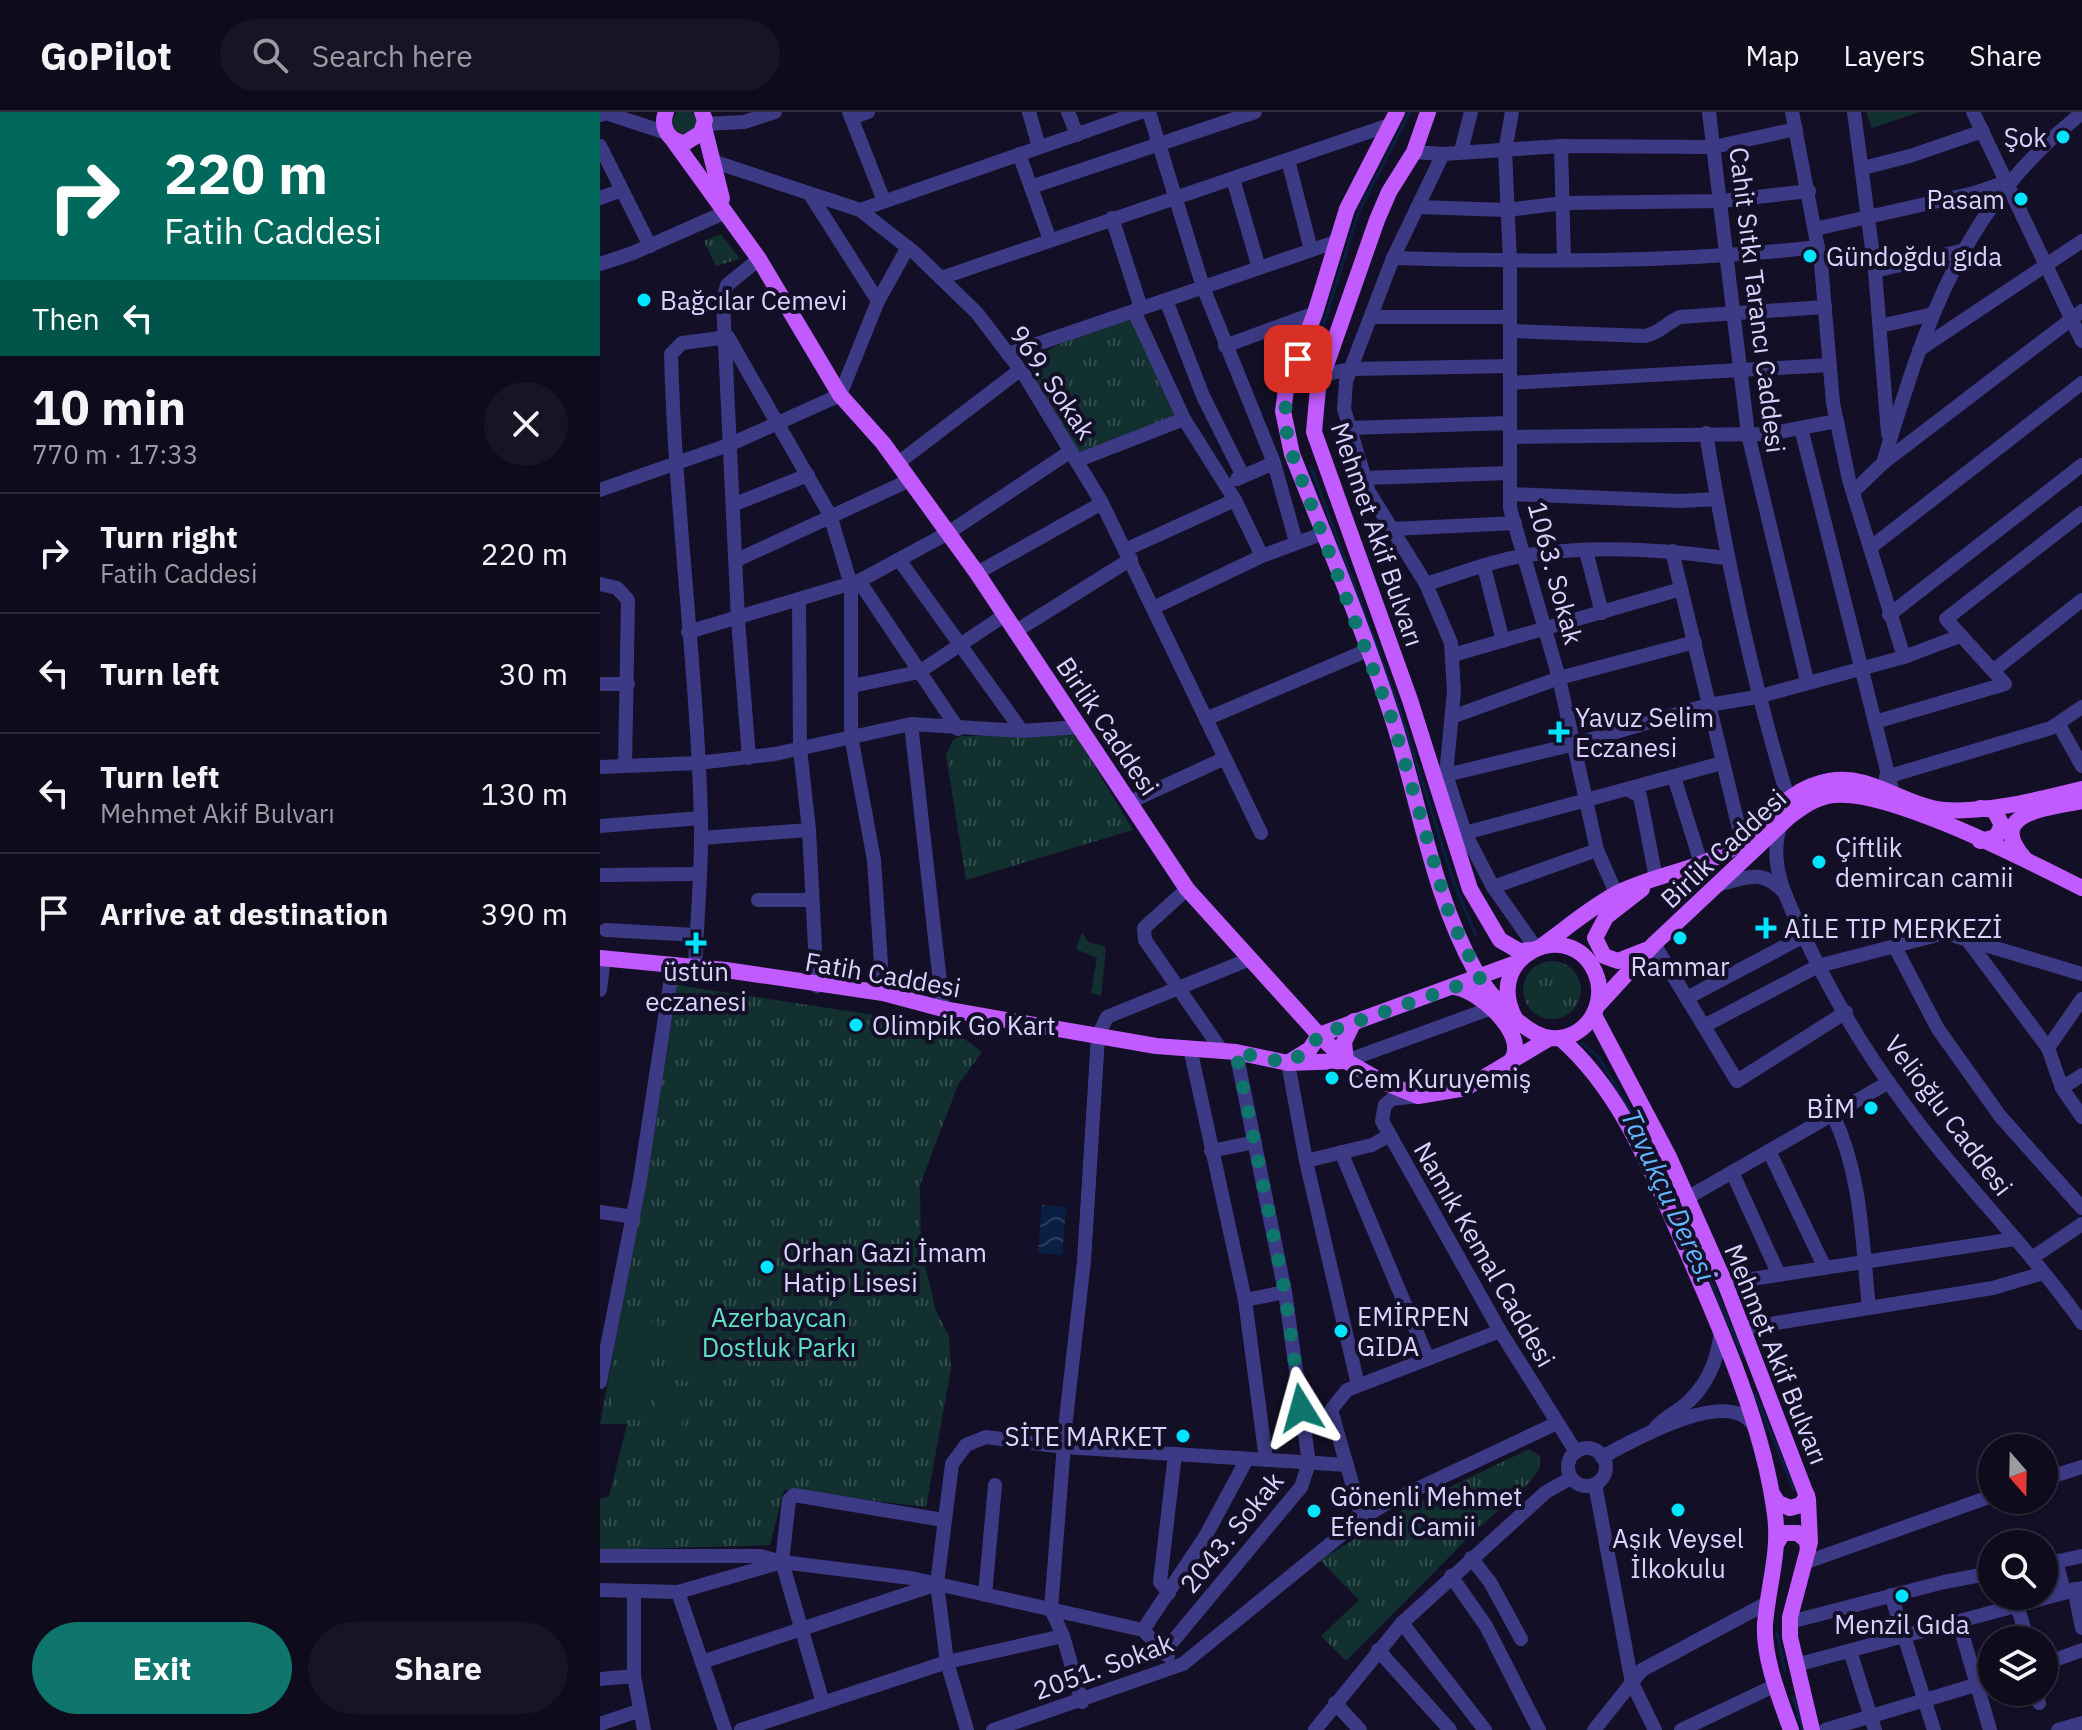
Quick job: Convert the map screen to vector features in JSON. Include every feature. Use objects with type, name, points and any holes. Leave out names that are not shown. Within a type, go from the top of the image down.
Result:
[{"type":"main road","name":"Mehmet Akif Bulvarı","points":[[1428,112],[1414,152],[1389,192],[1377,220],[1313,415],[1318,448],[1410,700],[1458,861],[1470,889],[1500,940],[1519,951],[1536,948]]},
{"type":"main road","name":"Mehmet Akif Bulvarı","points":[[1395,118],[1347,209],[1315,313],[1286,390],[1283,411],[1292,454],[1393,722],[1450,917],[1480,978],[1516,1020]]},
{"type":"main road","points":[[665,124],[691,142],[704,119]]},
{"type":"main road","name":"Birlik Caddesi","points":[[704,119],[726,212]]},
{"type":"main road","name":"Birlik Caddesi","points":[[665,124],[759,259],[840,395],[898,463],[977,573],[1187,889],[1346,1061],[1381,1081],[1418,1096]]},
{"type":"main road","name":"Birlik Caddesi","points":[[1536,948],[1616,893],[1701,863],[1742,841],[1788,798],[1831,780],[1889,784],[1930,808],[1975,808],[2082,789]]},
{"type":"main road","name":"Birlik Caddesi","points":[[1596,1009],[1654,944],[1779,830],[1790,816],[1812,800],[1835,795],[1868,796],[1904,807],[2082,888]]},
{"type":"main road","points":[[2027,862],[2014,847],[2012,836],[2014,824],[2023,814],[2082,801]]},
{"type":"main road","points":[[1975,808],[1994,810],[2002,825],[1996,837],[1980,841]]},
{"type":"main road","points":[[1654,944],[1641,954],[1618,961],[1604,956],[1595,938],[1606,917],[1656,878]]},
{"type":"main road","points":[[1288,1063],[1310,1049],[1319,1035],[1480,978],[1516,963],[1536,948],[1557,945],[1585,957],[1600,984],[1596,1009],[1577,1032],[1555,1038],[1466,1088],[1418,1096]]},
{"type":"main road","name":"Fatih Caddesi","points":[[602,958],[695,967],[883,993],[943,1009],[1098,1036],[1229,1052],[1288,1063],[1346,1061]]},
{"type":"main road","points":[[1516,963],[1507,982],[1507,996],[1516,1020],[1526,1029],[1555,1038]]},
{"type":"main road","points":[[1454,987],[1469,992],[1505,1022],[1517,1045],[1517,1052],[1506,1065]]},
{"type":"main road","name":"Mehmet Akif Bulvarı","points":[[1596,1009],[1725,1283],[1807,1495],[1812,1518],[1790,1622],[1796,1665],[1812,1730]]},
{"type":"main road","points":[[1346,1061],[1344,1042],[1354,1021]]},
{"type":"main road","name":"Mehmet Akif Bulvarı","points":[[1555,1038],[1598,1077],[1622,1114],[1721,1329],[1773,1495],[1777,1543],[1765,1630],[1776,1685],[1790,1730]]},
{"type":"main road","points":[[1773,1495],[1778,1503],[1790,1508],[1801,1505],[1807,1495]]},
{"type":"main road","points":[[1777,1543],[1783,1533],[1798,1533],[1807,1541],[1806,1556]]},
{"type":"street","points":[[704,119],[744,122],[775,112]]},
{"type":"street","points":[[868,112],[850,115],[884,201]]},
{"type":"street","points":[[1029,112],[1039,147]]},
{"type":"street","points":[[1068,112],[1077,135]]},
{"type":"street","points":[[860,210],[1077,135],[1124,115],[1141,112]]},
{"type":"street","points":[[1149,112],[1203,287],[1274,463],[1296,542]]},
{"type":"street","points":[[1031,187],[1255,112]]},
{"type":"street","points":[[1461,151],[1471,112]]},
{"type":"street","name":"1063. Sokak","points":[[1512,112],[1505,151],[1510,261],[1510,494],[1515,523],[1559,678],[1597,850],[1616,893]]},
{"type":"street","name":"Cahit Sıtkı Tarancı Caddesi","points":[[1709,112],[1748,434],[1807,681]]},
{"type":"street","points":[[1792,112],[1818,247],[1837,421],[1889,615],[1904,657]]},
{"type":"street","points":[[1854,112],[1875,271],[1888,445]]},
{"type":"street","points":[[1973,112],[2047,264],[2077,315],[2082,341]]},
{"type":"street","points":[[600,115],[606,113],[665,124]]},
{"type":"street","points":[[1883,463],[1918,351],[1980,220],[2009,181],[2082,113]]},
{"type":"street","points":[[941,278],[1288,160],[1395,118]]},
{"type":"street","points":[[1414,152],[1443,154],[1561,146],[1714,147],[1796,129]]},
{"type":"street","points":[[1863,168],[1983,131]]},
{"type":"street","points":[[600,146],[650,246]]},
{"type":"street","points":[[1561,146],[1564,260]]},
{"type":"street","points":[[1019,154],[1050,240]]},
{"type":"street","points":[[1443,154],[1393,258],[1343,393],[1348,428],[1364,478],[1426,584],[1443,620],[1453,655],[1452,717],[1446,775],[1465,833],[1493,887],[1536,948]]},
{"type":"street","points":[[1288,160],[1311,250]]},
{"type":"street","name":"969. Sokak","points":[[712,161],[860,210],[908,247],[977,313],[1020,370],[1102,503],[1261,833]]},
{"type":"street","points":[[1233,179],[1259,268]]},
{"type":"street","points":[[1815,229],[2009,181]]},
{"type":"street","points":[[600,198],[622,190]]},
{"type":"street","points":[[1417,207],[1507,210],[1564,203],[1722,201],[1809,191]]},
{"type":"street","points":[[811,196],[878,301]]},
{"type":"street","points":[[600,264],[650,246],[726,212]]},
{"type":"street","points":[[1112,218],[1138,309],[1184,419],[1235,500],[1262,556]]},
{"type":"street","points":[[1008,354],[1338,241]]},
{"type":"street","points":[[1918,351],[2082,241]]},
{"type":"street","points":[[600,490],[731,444],[840,395],[878,301],[908,247]]},
{"type":"street","points":[[1393,258],[1510,261],[1726,258],[1818,247]]},
{"type":"street","points":[[1875,271],[1965,250]]},
{"type":"street","points":[[749,758],[738,620],[728,337],[723,301],[727,285],[759,259]]},
{"type":"street","points":[[1166,300],[1203,396],[1243,476]]},
{"type":"street","points":[[1373,317],[1510,324],[1645,336],[1657,334],[1666,323],[1680,317],[1732,316],[1825,307]]},
{"type":"street","points":[[1225,346],[1315,313]]},
{"type":"street","points":[[1880,326],[1933,314]]},
{"type":"street","points":[[1854,491],[1883,463],[2077,315]]},
{"type":"street","points":[[728,337],[830,515],[855,583],[958,729]]},
{"type":"street","points":[[695,967],[701,818],[674,463],[671,354],[682,343],[728,337]]},
{"type":"street","points":[[1510,383],[1830,365]]},
{"type":"street","points":[[1325,374],[1352,369],[1510,366]]},
{"type":"street","points":[[898,463],[1020,370]]},
{"type":"street","points":[[1870,548],[2082,383]]},
{"type":"street","points":[[688,632],[738,620],[855,583],[900,561],[1074,456],[1184,419]]},
{"type":"street","points":[[1348,428],[1748,434],[1837,421]]},
{"type":"street","points":[[1801,428],[1889,784],[2059,725],[2082,707]]},
{"type":"street","points":[[1706,433],[1726,558],[1757,697],[1788,798]]},
{"type":"street","points":[[1225,484],[1274,463]]},
{"type":"street","points":[[1889,615],[2082,465]]},
{"type":"street","points":[[1364,478],[1510,473]]},
{"type":"street","points":[[735,504],[808,475]]},
{"type":"street","points":[[737,560],[910,480]]},
{"type":"street","points":[[1510,494],[1680,501],[1717,499]]},
{"type":"street","points":[[1016,631],[1128,554],[1235,500]]},
{"type":"street","points":[[977,573],[1102,503]]},
{"type":"street","points":[[1875,722],[2005,684],[1946,619],[2082,513]]},
{"type":"street","points":[[1392,529],[1515,523]]},
{"type":"street","points":[[1153,608],[1262,556],[1324,533]]},
{"type":"street","points":[[1586,551],[1602,613]]},
{"type":"street","points":[[1426,584],[1525,555],[1672,551],[1726,558]]},
{"type":"street","points":[[1672,551],[1742,841]]},
{"type":"street","points":[[900,561],[1022,731]]},
{"type":"street","points":[[1484,567],[1503,641]]},
{"type":"street","points":[[855,583],[851,736],[856,774],[865,795],[877,888],[883,993]]},
{"type":"street","points":[[600,584],[617,588],[628,600],[625,766]]},
{"type":"street","points":[[1453,655],[1681,589]]},
{"type":"street","points":[[799,599],[800,749],[809,830],[817,986]]},
{"type":"street","points":[[1994,670],[2082,600]]},
{"type":"street","points":[[852,686],[919,672],[1005,615]]},
{"type":"street","points":[[1446,775],[1575,744],[1708,705],[1757,697],[1904,657],[1960,636]]},
{"type":"street","points":[[1452,717],[1559,678],[1695,642]]},
{"type":"street","points":[[1206,719],[1368,650]]},
{"type":"street","points":[[600,684],[628,684]]},
{"type":"street","points":[[600,767],[749,758],[911,724],[1022,731],[1079,727]]},
{"type":"street","points":[[911,724],[943,1009]]},
{"type":"street","points":[[2059,725],[2082,766]]},
{"type":"street","points":[[1130,802],[1223,759]]},
{"type":"street","points":[[1465,833],[1722,763]]},
{"type":"street","points":[[1674,777],[1701,863]]},
{"type":"street","points":[[1629,790],[1640,796],[1656,878]]},
{"type":"street","points":[[600,826],[701,818]]},
{"type":"street","points":[[701,838],[809,830]]},
{"type":"street","name":"Velioğlu Caddesi","points":[[1779,830],[1775,851],[1784,891],[1818,966],[1889,1082],[2082,1323]]},
{"type":"street","points":[[1493,887],[1597,850]]},
{"type":"street","points":[[600,875],[699,874]]},
{"type":"street","points":[[1721,884],[1761,876],[1768,877],[1784,891]]},
{"type":"street","points":[[1187,889],[1144,928],[1145,940],[1229,1052]]},
{"type":"street","points":[[758,900],[812,900]]},
{"type":"street","points":[[606,930],[696,935]]},
{"type":"street","points":[[1704,1026],[1818,966],[1945,933],[2082,974]]},
{"type":"street","points":[[1687,998],[1804,936]]},
{"type":"street","points":[[1965,937],[2048,1048],[2062,1088],[2082,1117]]},
{"type":"street","points":[[1654,944],[1737,1081],[1846,1012]]},
{"type":"street","points":[[1895,947],[1938,1029],[1955,1054],[2000,1116],[2082,1208]]},
{"type":"street","points":[[600,990],[602,958]]},
{"type":"street","points":[[1082,1702],[1063,1636],[1051,1609],[1084,1261],[1098,1036],[1107,1017],[1250,959]]},
{"type":"street","points":[[601,1373],[633,1217],[673,965]]},
{"type":"street","points":[[2048,1048],[2082,999]]},
{"type":"street","points":[[1346,1061],[1363,1052],[1489,1009]]},
{"type":"street","points":[[1190,1048],[1245,1300],[1266,1459]]},
{"type":"street","name":"2043. Sokak","points":[[1163,1653],[1301,1487],[1309,1463],[1285,1292],[1255,1142],[1229,1052]]},
{"type":"street","points":[[1288,1063],[1306,1161],[1358,1385]]},
{"type":"street","points":[[2062,1088],[2082,1075]]},
{"type":"street","points":[[1687,1198],[1889,1082]]},
{"type":"street","name":"Namık Kemal Caddesi","points":[[1418,1096],[1392,1099],[1385,1105],[1382,1121],[1500,1331],[1549,1426],[1576,1452]]},
{"type":"street","points":[[1833,1115],[1849,1148],[1854,1172],[1869,1308]]},
{"type":"street","points":[[1306,1161],[1372,1145],[1390,1135]]},
{"type":"street","points":[[1211,1151],[1255,1142]]},
{"type":"street","points":[[1769,1151],[1825,1268]]},
{"type":"street","points":[[1341,1152],[1428,1359]]},
{"type":"street","points":[[1732,1172],[1779,1275]]},
{"type":"street","points":[[600,1212],[633,1217]]},
{"type":"street","points":[[2032,1258],[2082,1224]]},
{"type":"street","points":[[1725,1283],[2015,1239]]},
{"type":"street","points":[[1744,1328],[1993,1288],[2043,1273]]},
{"type":"street","points":[[1245,1300],[1285,1292]]},
{"type":"street","points":[[1602,1457],[1652,1431],[1682,1407],[1708,1377],[1716,1360],[1721,1329]]},
{"type":"street","points":[[1362,1518],[1331,1410],[1347,1390],[1500,1331]]},
{"type":"street","points":[[1652,1431],[1728,1409],[1741,1412],[1752,1423]]},
{"type":"street","name":"2051. Sokak","points":[[993,1730],[1082,1702],[1183,1664],[1362,1518],[1549,1426]]},
{"type":"street","points":[[967,1730],[947,1662],[937,1584],[952,1464],[966,1445],[986,1437],[1064,1447],[1347,1465]]},
{"type":"street","points":[[1592,1449],[1602,1457],[1605,1472],[1595,1484],[1581,1484],[1571,1478],[1568,1467],[1576,1452],[1592,1449]]},
{"type":"street","points":[[1169,1593],[1160,1582],[1175,1454]]},
{"type":"street","points":[[1143,1630],[1169,1593],[1247,1459]]},
{"type":"street","points":[[2058,1475],[2082,1467]]},
{"type":"street","points":[[1315,1730],[1402,1623],[1546,1492],[1571,1478]]},
{"type":"street","points":[[1595,1484],[1632,1683],[1655,1730]]},
{"type":"street","points":[[985,1595],[995,1485]]},
{"type":"street","points":[[823,1703],[782,1562],[789,1500],[794,1495],[943,1520]]},
{"type":"street","points":[[1806,1556],[1978,1501]]},
{"type":"street","points":[[600,1556],[760,1556],[782,1562],[937,1584],[1143,1630],[1163,1653],[1183,1664]]},
{"type":"street","points":[[2058,1560],[2082,1556]]},
{"type":"street","points":[[1471,1558],[1490,1582],[1521,1639]]},
{"type":"street","points":[[600,1590],[678,1592],[782,1562]]},
{"type":"street","points":[[2058,1571],[2073,1589],[2082,1628]]},
{"type":"street","points":[[1451,1576],[1486,1626],[1539,1730]]},
{"type":"street","points":[[1790,1622],[1978,1576]]},
{"type":"street","points":[[702,1662],[937,1584]]},
{"type":"street","points":[[634,1591],[634,1676],[638,1711],[644,1730]]},
{"type":"street","points":[[678,1592],[725,1730]]},
{"type":"street","points":[[1891,1595],[1934,1730]]},
{"type":"street","points":[[1594,1730],[1642,1670],[1769,1602]]},
{"type":"street","points":[[1796,1665],[2003,1610]]},
{"type":"street","points":[[1402,1623],[1485,1730]]},
{"type":"street","points":[[1959,1623],[1990,1730]]},
{"type":"street","points":[[741,1730],[947,1662],[1063,1636]]},
{"type":"street","points":[[1378,1650],[1450,1730]]},
{"type":"street","points":[[2058,1659],[2082,1650]]},
{"type":"street","points":[[1850,1651],[1872,1723]]},
{"type":"street","points":[[600,1679],[634,1676]]},
{"type":"street","points":[[1681,1730],[1776,1685]]},
{"type":"street","points":[[1825,1730],[1872,1723],[1924,1700],[1976,1685]]},
{"type":"street","points":[[1335,1703],[1360,1730]]},
{"type":"street","points":[[600,1724],[638,1711]]},
{"type":"street","points":[[2058,1730],[2082,1723]]},
{"type":"green space","points":[[685,110],[696,117],[697,122],[690,133],[685,134],[674,127],[673,122],[680,111]]},
{"type":"green space","points":[[1866,112],[1920,112],[1872,128]]},
{"type":"green space","points":[[721,234],[740,259],[716,266],[704,241]]},
{"type":"green space","points":[[1135,308],[1186,415],[1077,466],[1027,360]]},
{"type":"green space","points":[[1075,733],[1133,830],[966,880],[946,755],[953,740],[961,736]]},
{"type":"green space","points":[[1082,932],[1088,942],[1106,949],[1101,996],[1091,993],[1097,958],[1076,949]]},
{"type":"green space","points":[[1552,961],[1563,963],[1572,970],[1579,979],[1579,1001],[1572,1010],[1563,1017],[1552,1019],[1541,1017],[1532,1010],[1525,1001],[1523,990],[1525,979],[1532,970],[1541,963]]},
{"type":"green space","name":"Azerbaycan Dostluk Parkı","points":[[677,985],[947,1026],[982,1052],[958,1085],[920,1185],[921,1249],[936,1311],[949,1336],[951,1369],[926,1507],[784,1490],[770,1545],[600,1550],[600,1499],[609,1496],[627,1424],[600,1424],[656,1123]]},
{"type":"green space","points":[[675,1310],[721,1318],[709,1385],[663,1377]]},
{"type":"green space","points":[[629,1316],[658,1322],[650,1370],[620,1365]]},
{"type":"green space","points":[[619,1367],[649,1372],[642,1421],[611,1416]]},
{"type":"green space","points":[[659,1387],[687,1392],[679,1441],[650,1436]]},
{"type":"green space","points":[[1529,1449],[1540,1456],[1540,1468],[1530,1482],[1474,1532],[1346,1661],[1321,1636],[1359,1600],[1320,1560],[1406,1508]]},
{"type":"water","points":[[1042,1205],[1066,1207],[1062,1255],[1038,1253]]},
{"type":"waterway","name":"Tavukçu Deresi","points":[[1309,371],[1359,211],[1410,112]]},
{"type":"waterway","name":"Tavukçu Deresi","points":[[1311,467],[1400,710],[1453,880],[1476,936]]},
{"type":"waterway","name":"Tavukçu Deresi","points":[[1582,1043],[1599,1058],[1652,1148],[1743,1355]]},
{"type":"waterway","name":"Tavukçu Deresi","points":[[1755,1394],[1794,1490]]},
{"type":"waterway","name":"Tavukçu Deresi","points":[[1777,1633],[1785,1671]]},
{"type":"waterway","name":"Tavukçu Deresi","points":[[1793,1697],[1803,1730]]},
{"type":"place","name":"Şok","points":[[2063,137]]},
{"type":"place","name":"Pasam","points":[[2021,199]]},
{"type":"place","name":"Gündoğdu gıda","points":[[1810,256]]},
{"type":"place","name":"Bağcılar Cemevi","points":[[644,300]]},
{"type":"place","name":"Yavuz Selim Eczanesi","points":[[1559,732]]},
{"type":"place","name":"Çiftlik demircan camii","points":[[1819,862]]},
{"type":"place","name":"AİLE TIP MERKEZİ","points":[[1766,928]]},
{"type":"place","name":"Rammar","points":[[1680,938]]},
{"type":"place","name":"üstün eczanesi","points":[[696,943]]},
{"type":"place","name":"Olimpik Go Kart","points":[[856,1025]]},
{"type":"place","name":"Cem Kuruyemiş","points":[[1332,1078]]},
{"type":"place","name":"BİM","points":[[1871,1108]]},
{"type":"place","name":"Orhan Gazi İmam Hatip Lisesi","points":[[767,1267]]},
{"type":"place","name":"EMİRPEN GIDA","points":[[1341,1331]]},
{"type":"place","name":"SİTE MARKET","points":[[1183,1436]]},
{"type":"place","name":"Aşık Veysel İlkokulu","points":[[1678,1510]]},
{"type":"place","name":"Gönenli Mehmet Efendi Camii","points":[[1314,1511]]},
{"type":"place","name":"Menzil Gıda","points":[[1902,1596]]},
{"type":"route","points":[[1298,359],[1286,390],[1283,411],[1286,435],[1393,722],[1431,862],[1450,917],[1480,978],[1319,1035],[1310,1049],[1288,1063],[1236,1052],[1285,1292],[1301,1408]]}]
